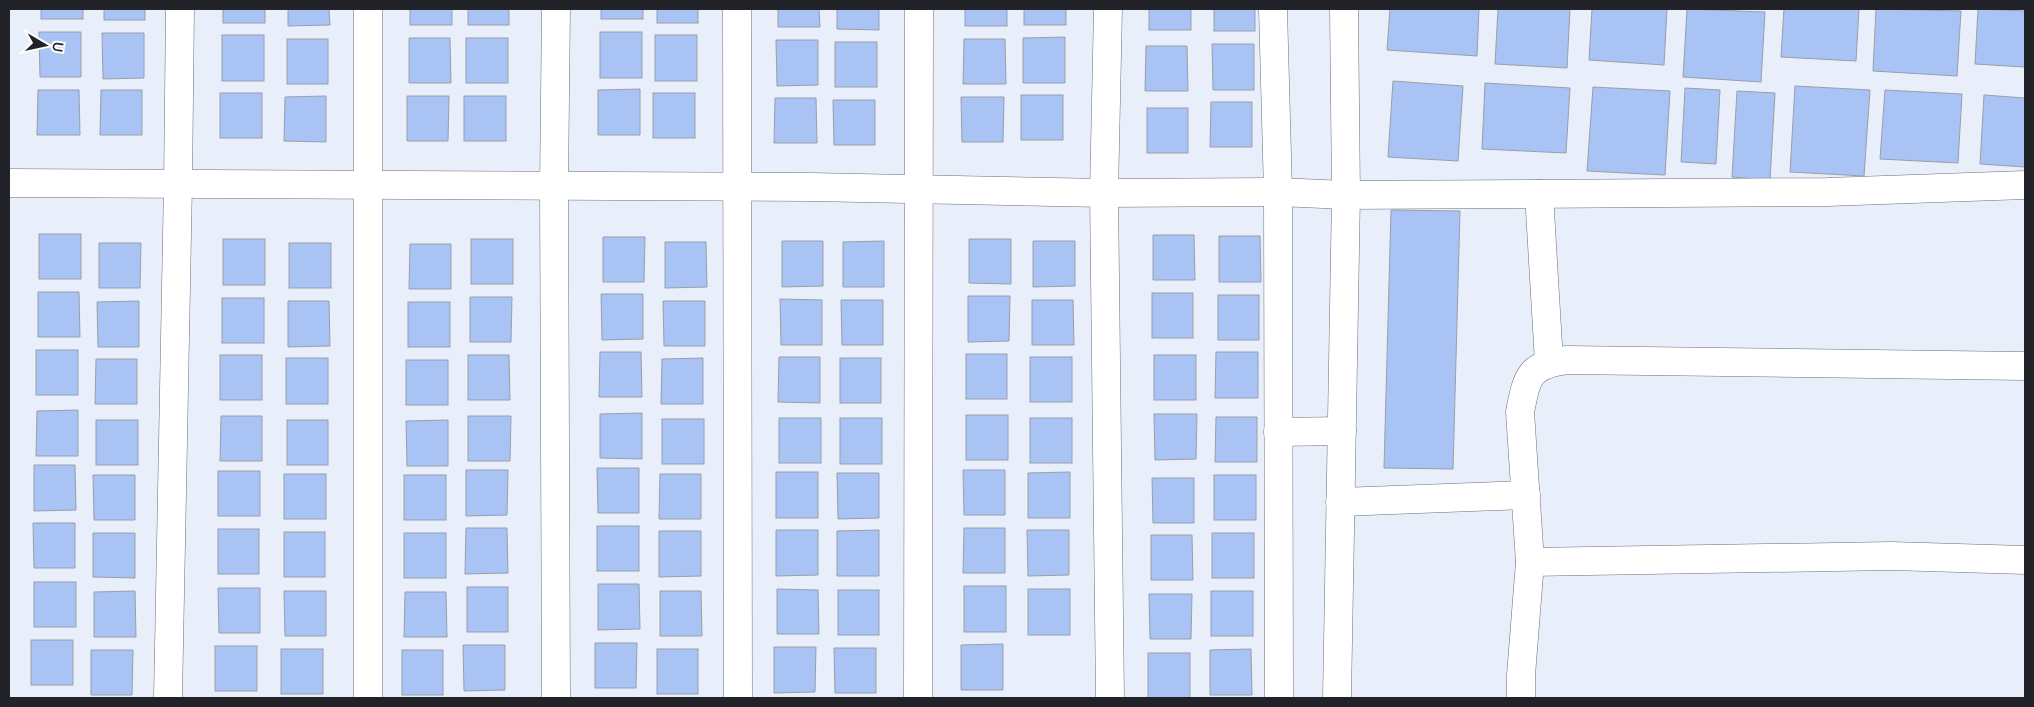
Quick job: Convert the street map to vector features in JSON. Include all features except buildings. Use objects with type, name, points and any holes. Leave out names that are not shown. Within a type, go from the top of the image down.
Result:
[{"type":"street","points":[[168,698],[180,9]]},
{"type":"street","points":[[368,9],[368,698]]},
{"type":"street","points":[[556,9],[554,186],[556,698]]},
{"type":"street","points":[[737,9],[738,698]]},
{"type":"street","points":[[918,698],[919,9]]},
{"type":"street","points":[[1108,9],[1104,193],[1110,698]]},
{"type":"street","points":[[1273,9],[1278,192],[1279,698]]},
{"type":"street","points":[[1337,698],[1346,195],[1344,9]]},
{"type":"street","points":[[9,183],[737,186],[1104,193],[1278,192],[1346,195],[1827,192],[2025,185]]},
{"type":"street","points":[[1539,194],[1549,362]]},
{"type":"street","points":[[1521,698],[1521,675],[1530,562],[1520,412],[1525,388],[1534,370],[1549,362],[1568,360],[2025,366]]},
{"type":"street","points":[[1278,432],[1342,431]]},
{"type":"street","points":[[1340,502],[1526,495]]},
{"type":"street","points":[[1530,562],[1891,556],[2025,560]]}]
